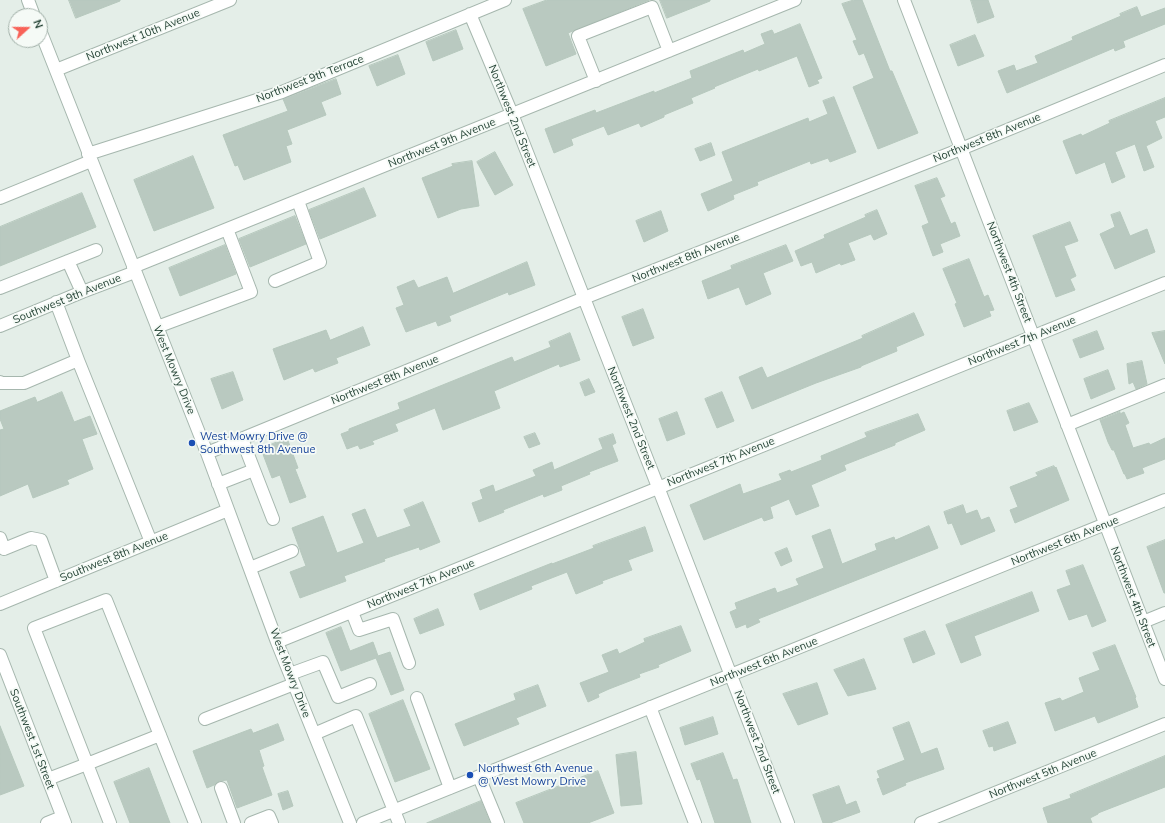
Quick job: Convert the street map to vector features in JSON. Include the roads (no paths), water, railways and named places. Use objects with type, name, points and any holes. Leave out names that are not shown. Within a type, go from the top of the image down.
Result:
[{"type":"street","name":"Northwest 10th Avenue","points":[[56,70],[230,0]]},
{"type":"street","name":"Northwest 9th Terrace","points":[[0,198],[90,157],[282,92],[506,0]]},
{"type":"street","name":"Northwest 9th Avenue","points":[[134,269],[227,229],[669,51],[766,6],[795,0]]},
{"type":"street","name":"Northwest 4th Street","points":[[904,0],[1165,679]]},
{"type":"street","points":[[596,81],[578,36],[652,7],[669,51]]},
{"type":"street","name":"Northwest 2nd Street","points":[[470,14],[512,114],[788,823]]},
{"type":"street","name":"West Mowry Drive","points":[[47,48],[207,453],[277,642],[350,823]]},
{"type":"street","name":"Northwest 8th Avenue","points":[[207,453],[584,298],[961,149],[1165,65]]},
{"type":"street","points":[[275,281],[320,262],[298,201]]},
{"type":"street","points":[[157,327],[251,292],[227,229]]},
{"type":"street","points":[[0,288],[96,250]]},
{"type":"street","points":[[68,261],[82,292]]},
{"type":"street","name":"Southwest 9th Avenue","points":[[0,326],[134,269]]},
{"type":"street","name":"Northwest 7th Avenue","points":[[277,642],[1165,283]]},
{"type":"street","points":[[56,302],[151,542]]},
{"type":"street","points":[[0,382],[24,383],[78,360]]},
{"type":"street","points":[[1067,425],[1165,386]]},
{"type":"street","points":[[242,439],[273,519]]},
{"type":"street","points":[[218,484],[254,470]]},
{"type":"street","name":"Northwest 6th Avenue","points":[[363,823],[1165,500]]},
{"type":"street","name":"Southwest 8th Avenue","points":[[0,604],[228,510]]},
{"type":"street","points":[[0,538],[4,549],[31,538],[41,540],[56,581]]},
{"type":"street","points":[[250,568],[292,551]]},
{"type":"street","points":[[110,823],[34,628],[106,600],[195,823]]},
{"type":"street","points":[[352,612],[359,630],[393,619],[409,663]]},
{"type":"street","points":[[1143,622],[1165,613]]},
{"type":"street","name":"Southwest 1st Street","points":[[0,655],[64,820]]},
{"type":"street","points":[[205,719],[292,679],[323,662],[338,698],[370,684]]},
{"type":"street","points":[[417,698],[450,788]]},
{"type":"street","points":[[650,707],[694,823]]},
{"type":"street","points":[[314,734],[356,716],[399,823]]},
{"type":"street","name":"Northwest 5th Avenue","points":[[921,823],[1165,724]]},
{"type":"street","points":[[48,779],[160,735]]},
{"type":"street","points":[[479,777],[498,823]]},
{"type":"street","points":[[221,788],[234,823]]},
{"type":"street","points":[[251,823],[268,816],[272,823]]},
{"type":"street","points":[[47,823],[64,820]]},
{"type":"place","name":"West Mowry Drive @ Southwest 8th Avenue","points":[[192,443]]},
{"type":"place","name":"Northwest 6th Avenue @ West Mowry Drive","points":[[470,775]]}]
